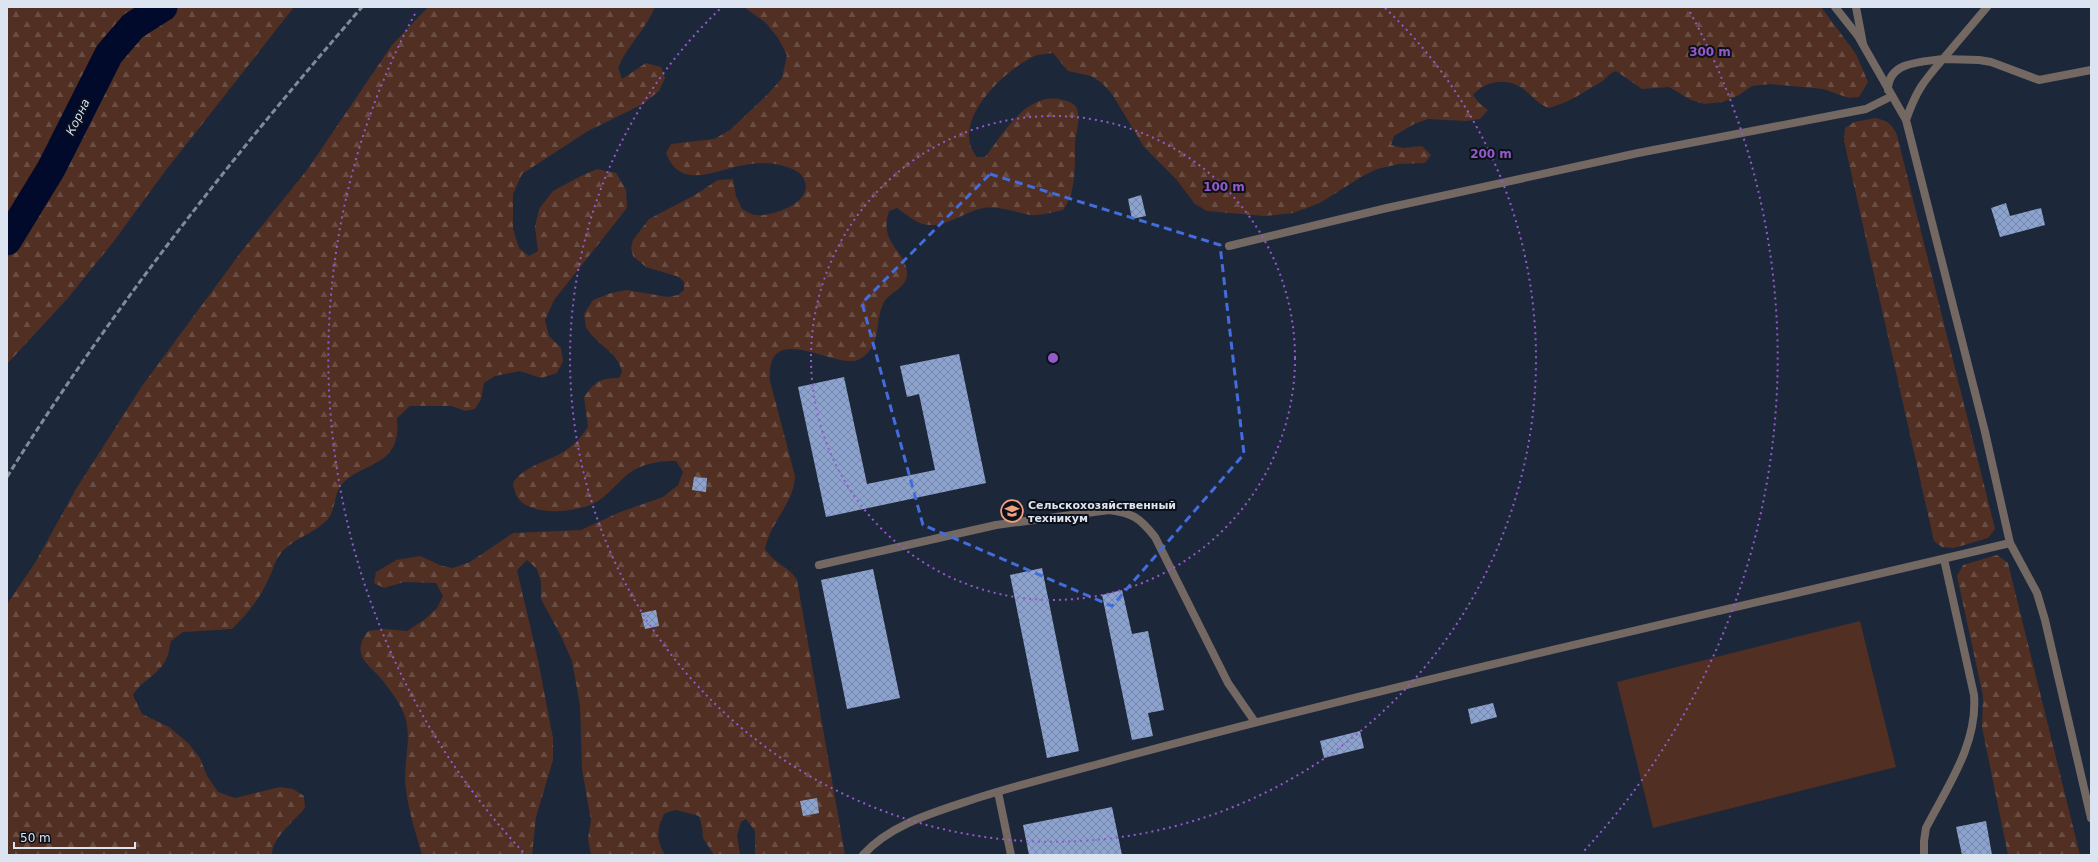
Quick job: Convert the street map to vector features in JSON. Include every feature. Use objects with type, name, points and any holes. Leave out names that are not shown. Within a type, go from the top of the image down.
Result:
[{"type":"street","points":[[1835,7],[1863,46],[1906,120],[1983,425],[2010,543],[2037,593],[2045,620],[2091,818]]},
{"type":"street","points":[[1856,7],[1863,46]]},
{"type":"street","points":[[1906,120],[1914,95],[1987,7]]},
{"type":"street","points":[[1890,93],[1890,78],[1898,69],[1911,63],[1944,59],[1979,60],[1991,62],[2039,80],[2091,70]]},
{"type":"street","points":[[1229,246],[1386,208],[1630,154],[1866,109],[1890,93]]},
{"type":"street","points":[[819,565],[996,525],[1109,510],[1127,512],[1143,522],[1155,537],[1228,683],[1255,722]]},
{"type":"street","points":[[863,855],[870,847],[902,826],[935,812],[998,792],[1255,722],[2010,543]]},
{"type":"street","points":[[1924,855],[1926,828],[1968,747],[1975,708],[1974,696],[1944,559]]},
{"type":"street","points":[[998,792],[1011,855]]},
{"type":"highlighted area","points":[[990,174],[1220,245],[1244,454],[1112,606],[923,525],[862,303]]},
{"type":"green space","points":[[7,7],[294,7],[163,174],[114,241],[68,298],[7,364]]},
{"type":"green space","points":[[428,7],[655,7],[647,23],[627,51],[618,67],[622,79],[646,63],[661,67],[665,78],[659,91],[643,104],[588,131],[522,174],[513,194],[513,229],[519,248],[529,256],[538,251],[535,227],[539,209],[553,191],[597,169],[616,173],[626,190],[627,208],[554,300],[545,320],[549,336],[561,348],[563,361],[557,373],[541,378],[520,371],[495,376],[484,383],[481,399],[475,409],[465,411],[452,406],[410,406],[397,418],[397,436],[387,455],[346,480],[338,491],[330,517],[321,525],[284,550],[276,561],[258,599],[238,623],[232,629],[183,632],[171,641],[164,664],[139,687],[133,695],[142,714],[169,727],[188,743],[200,758],[207,776],[218,792],[235,798],[280,787],[293,789],[304,796],[305,808],[279,836],[275,843],[272,855],[7,855],[7,604],[35,563],[76,489],[142,386],[241,252],[307,170],[392,45]]},
{"type":"green space","points":[[744,7],[1821,7],[1856,54],[1868,82],[1859,97],[1849,98],[1823,89],[1770,84],[1752,86],[1739,95],[1723,102],[1704,104],[1691,100],[1669,87],[1642,89],[1616,71],[1576,97],[1549,108],[1541,104],[1526,91],[1516,85],[1509,82],[1496,82],[1483,86],[1473,95],[1479,103],[1488,110],[1480,119],[1467,121],[1428,119],[1414,124],[1394,136],[1391,145],[1403,148],[1422,146],[1431,155],[1425,163],[1399,164],[1377,169],[1361,177],[1320,203],[1293,213],[1264,216],[1207,211],[1195,204],[1176,179],[1144,147],[1112,94],[1102,83],[1091,76],[1068,71],[1053,53],[1035,56],[1009,72],[984,99],[975,114],[970,129],[970,143],[977,157],[985,157],[1017,116],[1038,101],[1050,99],[1065,100],[1073,104],[1078,113],[1078,127],[1075,141],[1074,179],[1073,188],[1063,210],[1030,215],[1002,209],[984,208],[936,225],[925,225],[916,221],[897,208],[889,211],[887,232],[894,247],[903,259],[907,275],[901,287],[884,302],[879,316],[875,340],[867,354],[860,359],[850,361],[836,359],[805,350],[790,349],[779,352],[772,362],[770,381],[795,476],[791,495],[772,530],[765,549],[797,580],[845,855],[755,855],[755,831],[746,819],[741,822],[737,835],[740,855],[714,855],[703,838],[699,816],[676,810],[665,813],[660,824],[658,834],[662,850],[665,855],[591,855],[588,838],[591,821],[582,769],[580,705],[572,661],[562,638],[541,599],[541,582],[537,569],[527,560],[517,570],[538,660],[553,738],[553,760],[536,817],[532,855],[422,855],[407,797],[405,770],[408,746],[408,729],[406,722],[395,697],[363,659],[361,647],[368,631],[386,629],[407,631],[424,620],[437,608],[443,596],[436,583],[404,582],[384,588],[374,583],[376,572],[396,560],[420,556],[442,566],[453,568],[470,562],[513,533],[581,530],[620,512],[663,497],[678,485],[683,472],[676,461],[653,463],[644,465],[628,474],[603,497],[590,505],[554,511],[531,507],[522,502],[516,495],[513,483],[530,468],[559,454],[578,440],[588,427],[584,397],[598,382],[607,379],[619,378],[622,372],[620,365],[612,353],[590,333],[586,327],[584,314],[593,300],[611,293],[627,290],[668,297],[678,295],[684,290],[684,282],[679,277],[646,267],[633,256],[631,248],[633,240],[649,219],[693,196],[718,180],[733,179],[736,196],[742,209],[754,215],[771,214],[789,207],[803,196],[806,190],[805,182],[802,176],[793,169],[782,165],[772,163],[756,163],[700,175],[690,175],[681,172],[673,165],[666,153],[671,144],[714,139],[730,130],[768,94],[782,78],[787,55],[778,38],[766,23]]},
{"type":"green space","points":[[1876,118],[1884,120],[1889,124],[1897,135],[1995,529],[1988,538],[1954,548],[1942,547],[1934,541],[1844,141],[1845,128],[1854,122]]},
{"type":"green space","points":[[1997,555],[2008,563],[2080,855],[2008,855],[1982,727],[1983,696],[1957,576],[1963,565]]},
{"type":"green space","points":[[1860,621],[1896,767],[1653,828],[1617,682]]},
{"type":"building","points":[[1141,195],[1146,216],[1132,219],[1128,199]]},
{"type":"building","points":[[2006,203],[2010,216],[2041,208],[2045,225],[2000,237],[1991,208]]},
{"type":"building","points":[[959,354],[986,483],[826,517],[798,387],[844,377],[867,484],[935,470],[919,394],[907,397],[900,366]]},
{"type":"building","points":[[694,477],[707,478],[706,492],[692,490]]},
{"type":"building","points":[[1042,568],[1079,751],[1047,758],[1010,575]]},
{"type":"building","points":[[873,569],[900,698],[847,709],[821,580]]},
{"type":"building","points":[[1122,590],[1132,634],[1148,631],[1164,710],[1148,713],[1153,736],[1132,740],[1102,595]]},
{"type":"building","points":[[656,610],[659,626],[645,629],[641,613]]},
{"type":"building","points":[[1493,703],[1497,717],[1471,724],[1468,709]]},
{"type":"building","points":[[1360,731],[1364,748],[1324,758],[1320,741]]},
{"type":"building","points":[[817,798],[819,813],[803,816],[800,801]]},
{"type":"building","points":[[1112,807],[1122,855],[1029,855],[1023,825]]},
{"type":"building","points":[[1986,821],[1992,855],[1962,855],[1956,827]]},
{"type":"waterway","name":"Корна","points":[[7,241],[51,169],[109,54],[133,26],[163,7]]},
{"type":"railway","points":[[7,477],[88,353],[175,235],[266,120],[362,7]]},
{"type":"place","name":"Сельскохозяйственный техникум","points":[[1012,511]]}]
